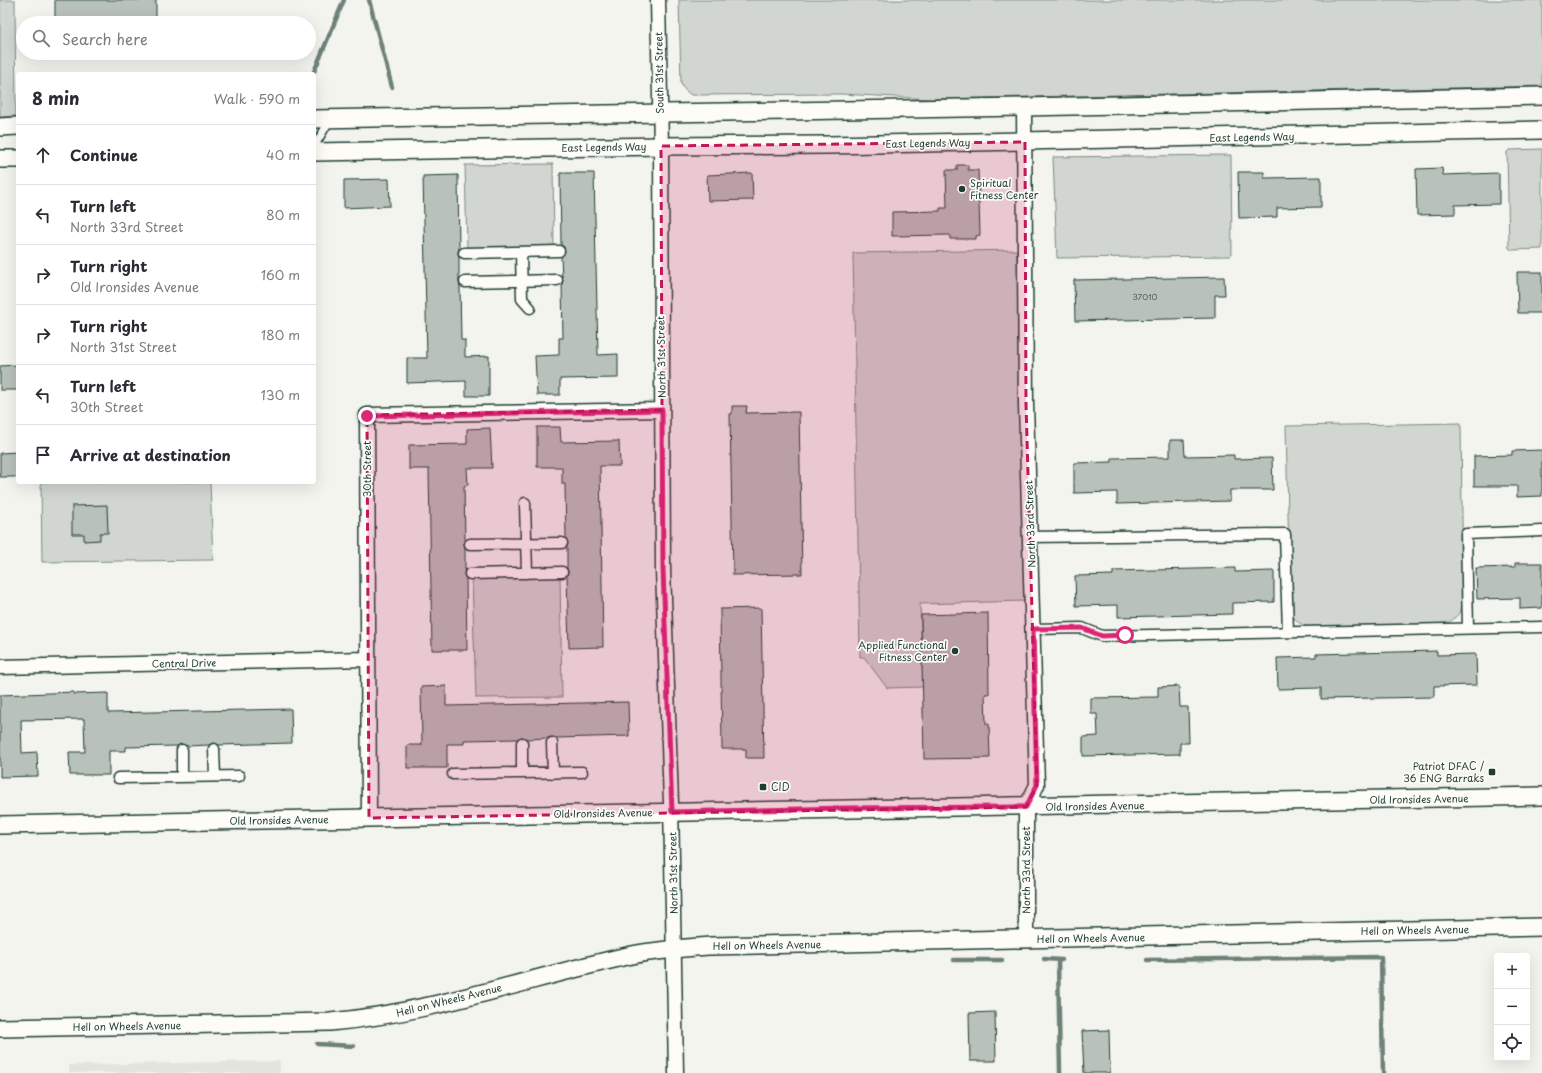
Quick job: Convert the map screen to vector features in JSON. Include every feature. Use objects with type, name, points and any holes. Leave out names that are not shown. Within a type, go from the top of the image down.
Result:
[{"type":"street","name":"South 31st Street","points":[[658,0],[661,146]]},
{"type":"street","points":[[316,119],[1024,107],[1542,96]]},
{"type":"street","name":"North 33rd Street","points":[[1024,107],[1026,404],[1037,785],[1026,807],[1026,939]]},
{"type":"street","points":[[0,127],[16,126]]},
{"type":"street","name":"East Legends Way","points":[[316,152],[1025,142],[1542,130]]},
{"type":"street","name":"North 31st Street","points":[[661,146],[663,569],[672,812],[676,1073]]},
{"type":"street","points":[[0,159],[16,159]]},
{"type":"street","points":[[464,253],[559,251]]},
{"type":"street","points":[[521,252],[522,299],[530,308]]},
{"type":"street","points":[[465,282],[557,280]]},
{"type":"street","name":"30th Street","points":[[369,818],[367,416],[662,410]]},
{"type":"street","points":[[525,503],[527,573]]},
{"type":"street","points":[[1468,628],[1466,534],[1542,531]]},
{"type":"street","points":[[1030,537],[1284,534],[1288,632]]},
{"type":"street","points":[[470,544],[562,543]]},
{"type":"street","points":[[470,574],[562,572]]},
{"type":"street","points":[[1033,629],[1082,628],[1102,636],[1542,627]]},
{"type":"street","name":"Central Drive","points":[[0,667],[368,659]]},
{"type":"street","points":[[522,743],[522,773]]},
{"type":"street","points":[[552,743],[553,773]]},
{"type":"street","points":[[214,749],[215,776]]},
{"type":"street","points":[[182,750],[182,777]]},
{"type":"street","points":[[453,774],[582,772]]},
{"type":"street","points":[[118,778],[239,776]]},
{"type":"street","name":"Old Ironsides Avenue","points":[[0,824],[846,808],[1026,807],[1542,796]]},
{"type":"street","name":"Hell on Wheels Avenue","points":[[0,1028],[330,1022],[356,1020],[420,1008],[632,955],[710,946],[1542,927]]},
{"type":"lane","points":[[316,144],[331,118]]},
{"type":"highlighted area","points":[[1025,142],[1026,404],[1037,785],[1026,807],[369,818],[367,415],[662,410],[661,146]]},
{"type":"shaded area","points":[[0,0],[15,0],[16,116],[0,117]]},
{"type":"shaded area","points":[[679,0],[1542,0],[1542,86],[931,99],[841,94],[691,95],[681,84]]},
{"type":"shaded area","points":[[1542,149],[1542,249],[1512,250],[1509,248],[1507,152],[1509,150]]},
{"type":"shaded area","points":[[1231,155],[1232,253],[1230,256],[1057,258],[1053,157]]},
{"type":"shaded area","points":[[553,164],[554,247],[467,248],[465,165]]},
{"type":"shaded area","points":[[1017,250],[1024,601],[920,604],[923,687],[887,688],[864,657],[860,657],[853,253]]},
{"type":"shaded area","points":[[1461,423],[1463,603],[1457,615],[1446,624],[1310,628],[1298,622],[1293,616],[1290,603],[1286,426]]},
{"type":"shaded area","points":[[41,484],[210,484],[213,560],[42,562]]},
{"type":"shaded area","points":[[560,576],[562,697],[476,698],[472,579]]},
{"type":"shaded area","points":[[280,1061],[280,1073],[69,1073],[69,1065]]},
{"type":"building","points":[[55,0],[156,0],[156,16],[55,16]]},
{"type":"building","name":"Spiritual Fitness Center","points":[[957,165],[968,165],[968,170],[978,170],[980,235],[976,236],[976,239],[950,239],[950,235],[892,236],[892,212],[940,211],[940,208],[947,208],[946,170],[957,170]]},
{"type":"building","points":[[1442,168],[1443,175],[1499,173],[1499,204],[1455,205],[1455,214],[1417,215],[1416,169]]},
{"type":"building","points":[[1238,172],[1264,172],[1264,178],[1321,177],[1321,207],[1277,208],[1277,217],[1239,218]]},
{"type":"building","points":[[560,173],[594,173],[598,355],[618,354],[618,378],[560,379],[560,395],[537,395],[535,356],[559,355],[559,338],[563,338],[563,280],[561,257],[565,251],[564,247],[561,245]]},
{"type":"building","points":[[752,173],[753,200],[708,201],[707,175]]},
{"type":"building","points":[[458,175],[458,253],[461,340],[465,340],[465,357],[489,356],[489,396],[466,396],[466,381],[407,383],[407,358],[427,358],[423,176]]},
{"type":"building","points":[[389,179],[390,206],[344,208],[344,180]]},
{"type":"building","points":[[1517,272],[1542,272],[1542,313],[1518,313]]},
{"type":"building","points":[[1224,277],[1225,295],[1215,295],[1215,318],[1075,321],[1074,280]]},
{"type":"building","points":[[16,365],[16,390],[0,390],[0,366]]},
{"type":"building","points":[[732,406],[747,406],[746,413],[799,412],[802,574],[733,575],[730,414],[732,414]]},
{"type":"building","points":[[537,427],[560,427],[561,442],[619,441],[620,466],[600,466],[603,647],[569,648],[567,576],[568,543],[566,539],[565,484],[562,484],[562,467],[537,467]]},
{"type":"building","points":[[490,428],[492,468],[467,468],[468,485],[464,486],[464,574],[466,578],[467,650],[432,650],[429,469],[409,469],[409,445],[467,444],[467,429]]},
{"type":"building","points":[[1170,440],[1184,440],[1185,456],[1234,455],[1234,459],[1272,458],[1273,490],[1230,490],[1230,501],[1117,504],[1117,492],[1074,493],[1074,463],[1112,462],[1112,458],[1170,457]]},
{"type":"building","points":[[1542,450],[1542,496],[1517,497],[1517,486],[1474,486],[1474,456],[1512,455],[1512,451]]},
{"type":"building","points":[[16,452],[16,477],[0,477],[0,453]]},
{"type":"building","points":[[107,505],[108,533],[100,533],[100,540],[84,541],[84,534],[72,534],[72,506]]},
{"type":"building","points":[[1515,563],[1542,563],[1542,608],[1520,609],[1520,598],[1477,599],[1476,568],[1515,567]]},
{"type":"building","points":[[1235,568],[1235,572],[1274,571],[1274,602],[1232,603],[1232,614],[1118,617],[1118,605],[1076,606],[1075,576],[1113,575],[1113,571]]},
{"type":"building","points":[[761,608],[764,758],[746,758],[746,749],[722,749],[720,609]]},
{"type":"building","name":"Applied Functional Fitness Center","points":[[988,613],[989,694],[985,694],[986,724],[989,724],[990,758],[924,759],[921,615]]},
{"type":"building","points":[[1437,651],[1437,655],[1476,654],[1477,685],[1434,686],[1434,697],[1321,699],[1321,688],[1278,689],[1277,658],[1316,657],[1316,654]]},
{"type":"building","points":[[446,686],[446,706],[628,702],[629,736],[552,737],[527,739],[522,737],[517,739],[464,740],[464,744],[447,744],[447,768],[407,768],[407,745],[422,745],[421,687]]},
{"type":"building","points":[[1179,686],[1180,707],[1188,707],[1189,743],[1180,743],[1180,754],[1083,756],[1083,737],[1098,736],[1097,714],[1091,714],[1091,698],[1158,697],[1158,687]]},
{"type":"building","points":[[74,692],[74,694],[108,693],[108,713],[291,709],[292,743],[219,745],[214,743],[209,745],[187,746],[182,744],[177,746],[126,747],[126,751],[109,751],[109,775],[70,775],[69,752],[85,752],[84,719],[21,720],[22,753],[37,752],[38,776],[0,777],[0,695]]},
{"type":"building","points":[[995,1012],[996,1061],[970,1061],[969,1013]]},
{"type":"building","points":[[1109,1030],[1110,1073],[1084,1073],[1082,1031]]},
{"type":"waterway","points":[[314,72],[344,0]]},
{"type":"waterway","points":[[369,0],[392,87]]},
{"type":"waterway","points":[[1147,960],[1381,957],[1383,1073]]},
{"type":"waterway","points":[[1044,959],[1062,960]]},
{"type":"waterway","points":[[954,960],[1002,960]]},
{"type":"waterway","points":[[1058,960],[1060,1073]]},
{"type":"waterway","points":[[317,1044],[354,1046]]},
{"type":"place","name":"Spiritual Fitness Center","points":[[962,189]]},
{"type":"place","name":"Applied Functional Fitness Center","points":[[955,651]]},
{"type":"place","name":"Patriot DFAC / 36 ENG Barraks","points":[[1492,772]]},
{"type":"place","name":"CID","points":[[763,787]]},
{"type":"route","points":[[367,416],[389,414],[662,410],[663,569],[672,812],[846,808],[1026,807],[1037,785],[1033,629],[1082,628],[1102,636],[1125,635]]}]
